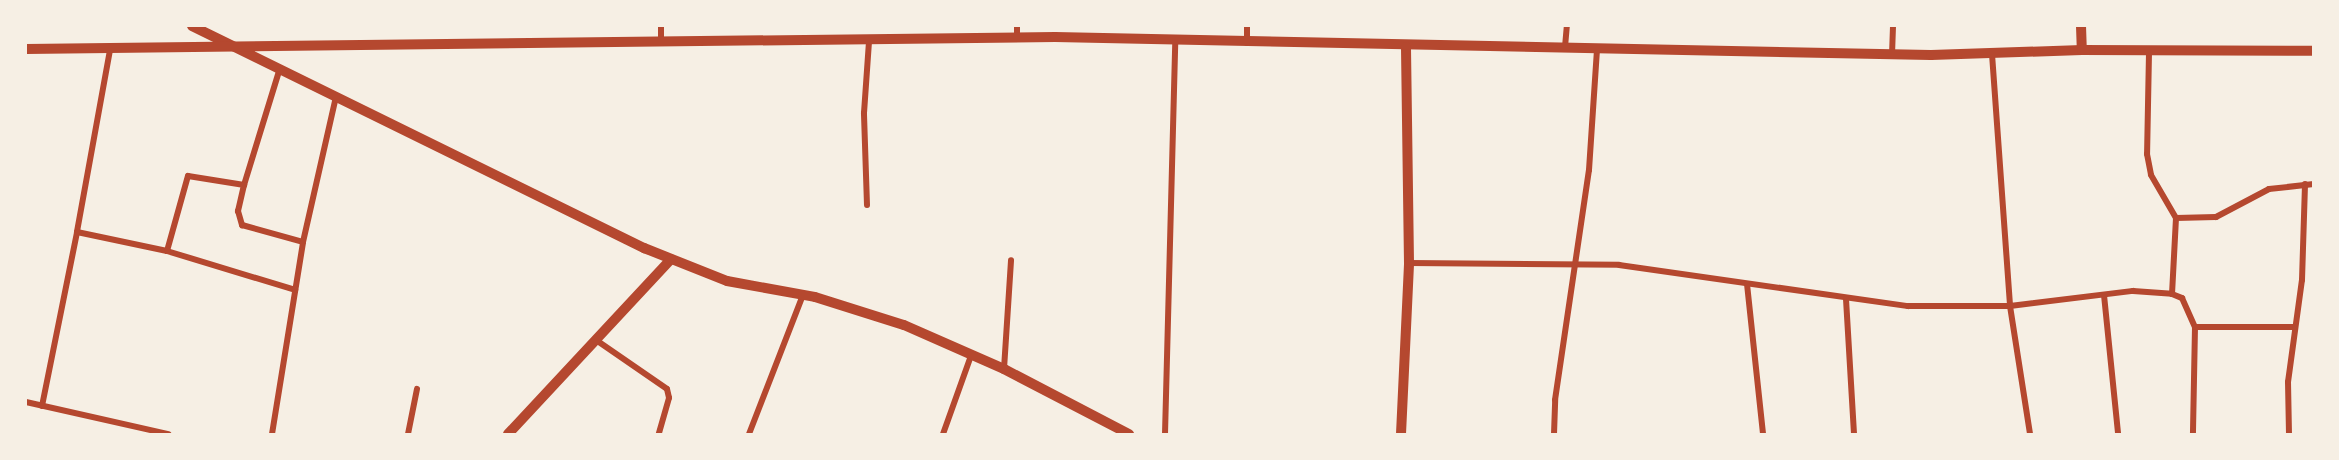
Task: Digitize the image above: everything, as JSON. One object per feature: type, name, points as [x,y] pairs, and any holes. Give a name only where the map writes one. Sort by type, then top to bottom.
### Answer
[{"type":"street","points":[[192,26],[671,259],[727,280],[803,295],[904,325],[1004,369],[1129,435]]},
{"type":"street","points":[[661,26],[661,45]]},
{"type":"street","points":[[1017,26],[1017,39]]},
{"type":"street","points":[[1247,26],[1247,44]]},
{"type":"street","points":[[1565,47],[1567,26]]},
{"type":"street","points":[[1892,55],[1893,26]]},
{"type":"street","points":[[2081,26],[2082,50]]},
{"type":"street","points":[[26,50],[661,45],[1017,39],[1406,47],[1597,47],[1892,55],[2082,50],[2149,53],[2313,51]]},
{"type":"street","points":[[867,205],[864,114],[869,41]]},
{"type":"street","points":[[1165,435],[1175,42]]},
{"type":"street","points":[[1401,435],[1409,262],[1406,47]]},
{"type":"street","points":[[1554,435],[1555,400],[1577,265],[1589,170],[1597,47]]},
{"type":"street","points":[[42,406],[110,50]]},
{"type":"street","points":[[2149,53],[2149,164],[2151,175],[2176,218],[2172,294]]},
{"type":"street","points":[[1992,54],[2010,306],[2030,435]]},
{"type":"street","points":[[280,68],[238,211],[242,225],[303,242]]},
{"type":"street","points":[[272,435],[303,242],[337,96]]},
{"type":"street","points":[[167,251],[188,176],[244,185]]},
{"type":"street","points":[[2289,435],[2288,382],[2293,327],[2302,280],[2305,184]]},
{"type":"street","points":[[2176,218],[2216,217],[2269,189],[2313,184]]},
{"type":"street","points":[[77,232],[167,251],[295,290]]},
{"type":"street","points":[[508,435],[671,259]]},
{"type":"street","points":[[1004,369],[1011,260]]},
{"type":"street","points":[[1409,262],[1619,265],[1908,306],[2010,306],[2133,291],[2172,294],[2182,298],[2195,327],[2193,435]]},
{"type":"street","points":[[1747,284],[1763,435]]},
{"type":"street","points":[[749,435],[803,295]]},
{"type":"street","points":[[2104,295],[2118,435]]},
{"type":"street","points":[[1846,299],[1854,435]]},
{"type":"street","points":[[2195,327],[2293,327]]},
{"type":"street","points":[[596,339],[667,389],[669,398],[659,435]]},
{"type":"street","points":[[943,435],[971,356]]},
{"type":"street","points":[[408,435],[417,389]]},
{"type":"street","points":[[26,402],[168,435]]}]
